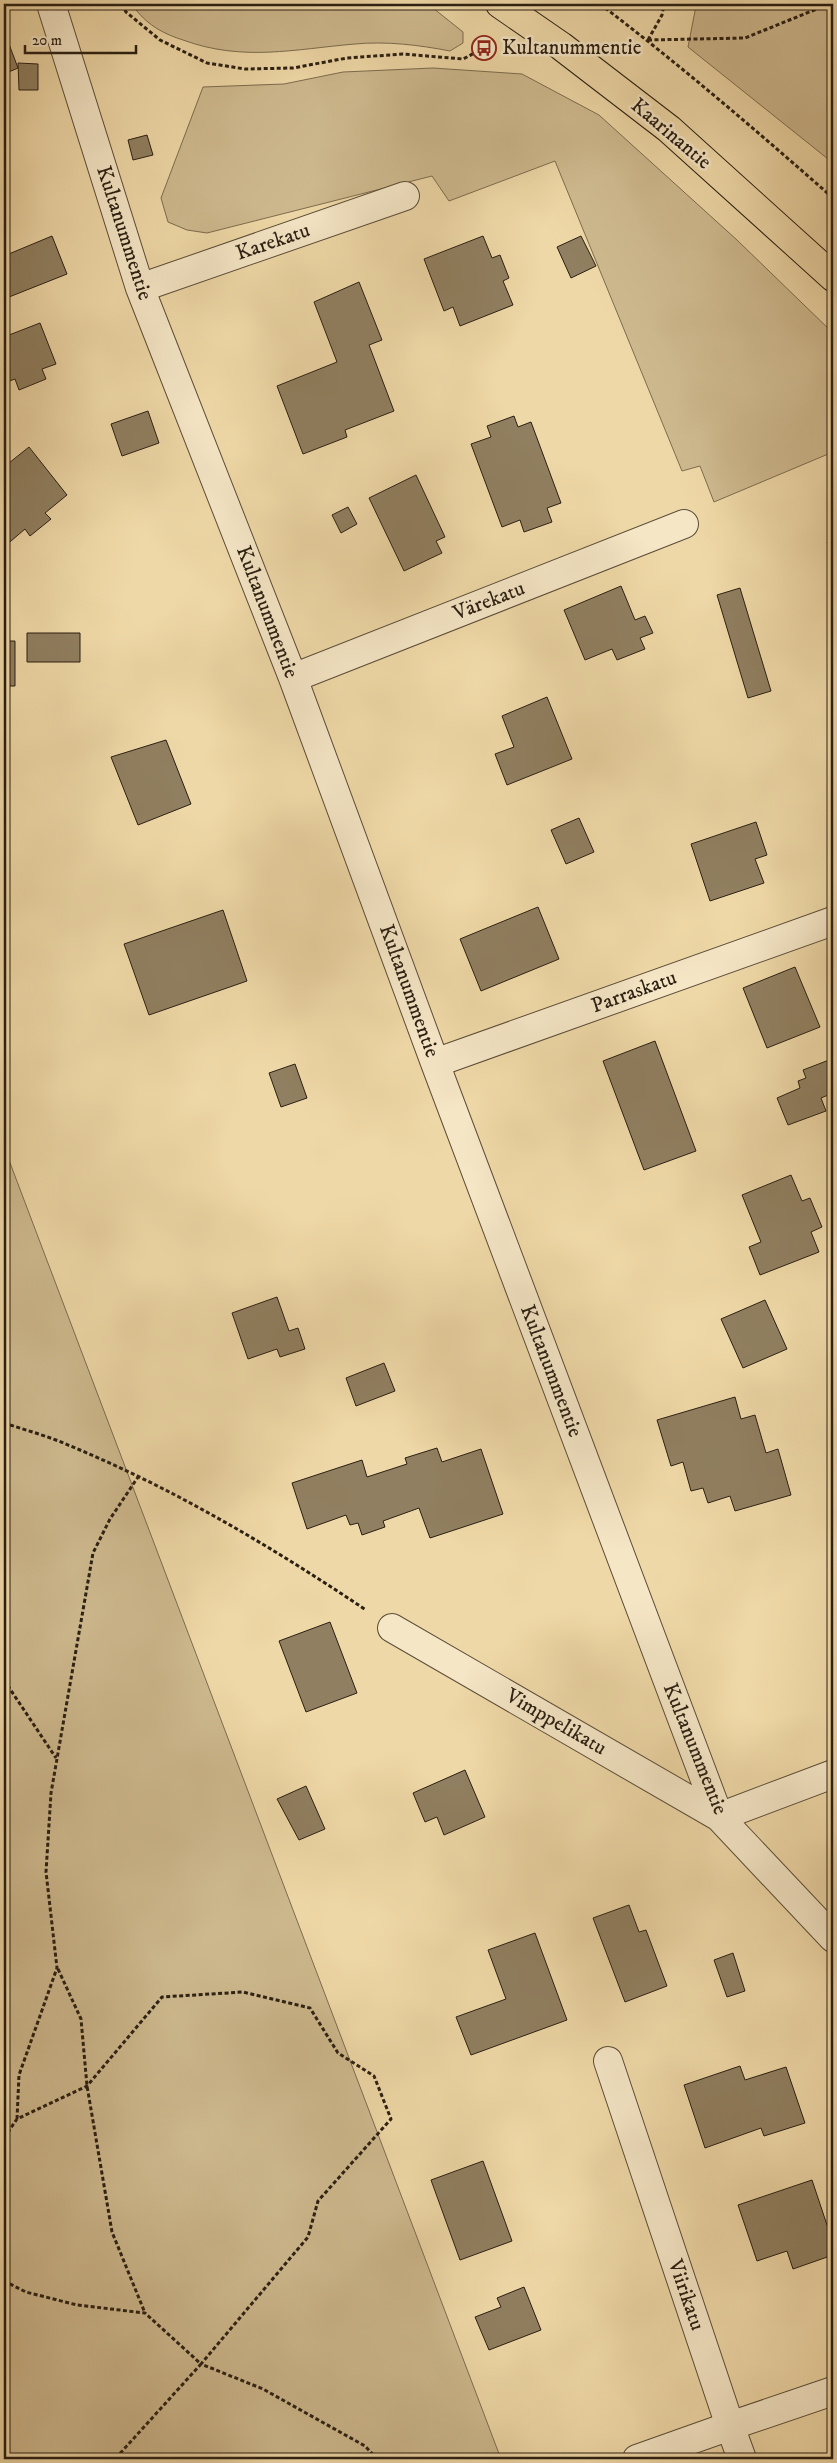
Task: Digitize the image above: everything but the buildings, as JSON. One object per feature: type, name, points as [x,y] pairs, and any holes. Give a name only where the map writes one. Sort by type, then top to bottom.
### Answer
[{"type":"main road","name":"Kaarinantie","points":[[500,4],[561,46],[669,129],[833,277]]},
{"type":"street","name":"Kultanummentie","points":[[51,5],[140,288],[293,678],[435,1063],[719,1817],[833,1938]]},
{"type":"street","name":"Karekatu","points":[[140,288],[406,196]]},
{"type":"street","name":"Värekatu","points":[[293,678],[684,524]]},
{"type":"street","name":"Parraskatu","points":[[435,1063],[833,921]]},
{"type":"street","name":"Vimppelikatu","points":[[392,1628],[719,1817]]},
{"type":"street","points":[[719,1817],[833,1774]]},
{"type":"street","name":"Viirikatu","points":[[608,2061],[742,2459]]},
{"type":"street","points":[[637,2459],[833,2391]]},
{"type":"path","points":[[122,4],[126,12],[160,40],[207,63],[246,69],[293,68],[347,58],[403,54],[463,59],[484,48]]},
{"type":"path","points":[[600,4],[648,40],[833,198]]},
{"type":"path","points":[[648,40],[662,15],[664,4]]},
{"type":"path","points":[[648,40],[745,38],[829,4]]},
{"type":"path","points":[[4,1423],[67,1444],[162,1487],[313,1574],[392,1628]]},
{"type":"path","points":[[138,1477],[110,1519],[93,1553],[51,1793],[46,1872],[57,1968],[80,2019],[87,2086],[112,2232],[145,2313],[201,2364],[263,2389],[366,2446],[377,2459]]},
{"type":"path","points":[[4,1680],[57,1759]]},
{"type":"path","points":[[17,2119],[20,2075],[57,1968]]},
{"type":"path","points":[[4,2138],[17,2119],[87,2086],[162,1997],[243,1992],[310,2008],[338,2053],[374,2076],[391,2119],[318,2201],[308,2237],[201,2364],[115,2459]]},
{"type":"path","points":[[4,2281],[26,2292],[77,2305],[145,2313]]},
{"type":"shaded area","points":[[137,4],[428,4],[463,32],[463,43],[450,51],[414,45],[379,43],[290,51],[227,51],[205,47],[163,32],[141,16],[136,10]]},
{"type":"shaded area","points":[[699,4],[833,4],[833,163],[688,47],[696,6]]},
{"type":"shaded area","points":[[433,68],[522,74],[599,115],[737,240],[833,333],[833,452],[714,502],[700,466],[682,471],[555,161],[449,201],[432,176],[207,233],[187,230],[168,222],[161,198],[203,87],[284,84],[343,72]]},
{"type":"shaded area","points":[[4,1147],[501,2459],[4,2459]]},
{"type":"place","name":"Kultanummentie","points":[[484,48]]}]
